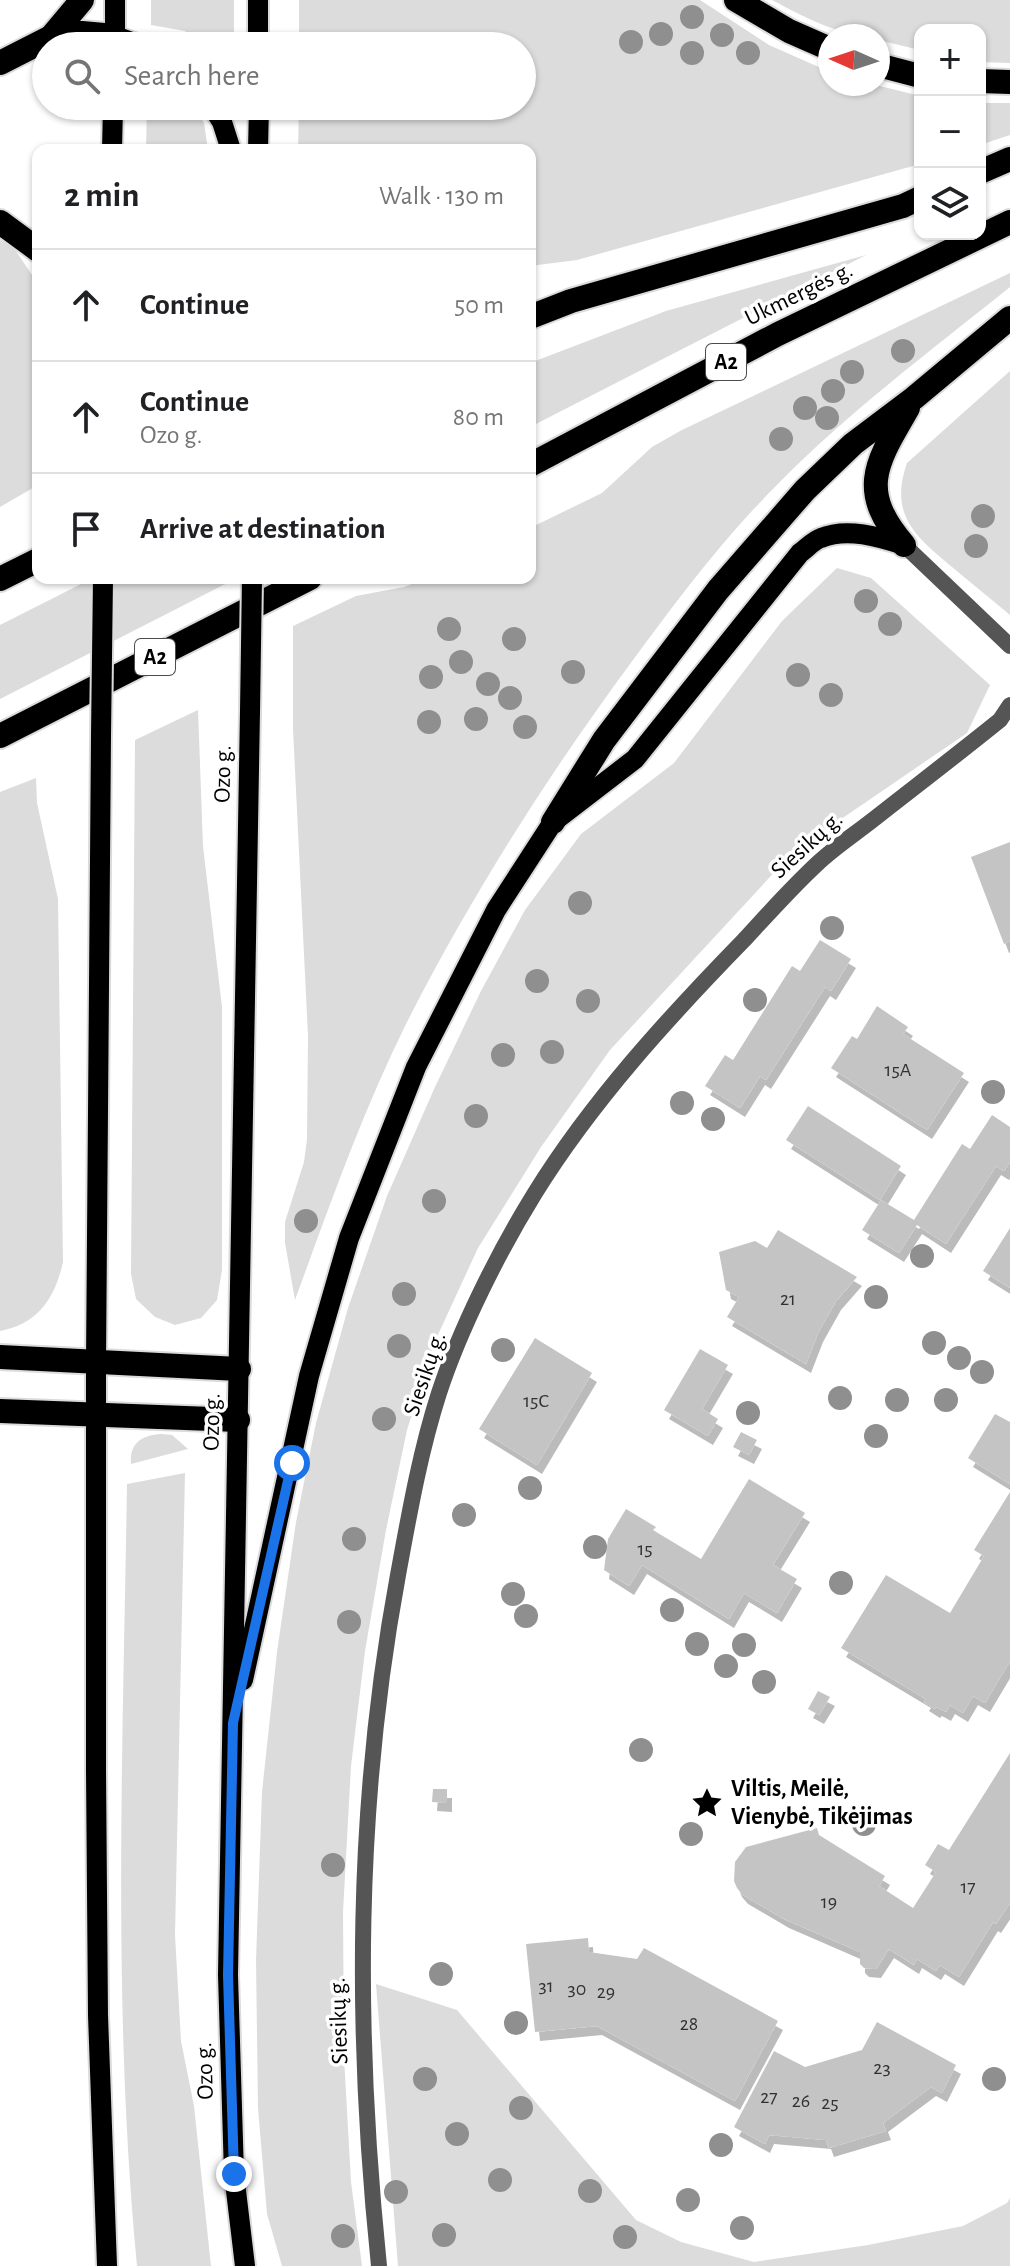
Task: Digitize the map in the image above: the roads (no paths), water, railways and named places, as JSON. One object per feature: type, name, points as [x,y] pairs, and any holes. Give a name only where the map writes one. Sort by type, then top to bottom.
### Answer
[{"type":"highway","points":[[55,32],[82,0]]},
{"type":"highway","points":[[736,0],[789,31],[818,44]]},
{"type":"highway","points":[[0,63],[32,47]]},
{"type":"highway","points":[[890,68],[914,74]]},
{"type":"highway","points":[[986,81],[1010,82]]},
{"type":"highway","points":[[986,169],[1010,159]]},
{"type":"highway","name":"Ukmergės g.","points":[[536,315],[571,301],[914,201]]},
{"type":"highway","points":[[0,222],[32,246]]},
{"type":"highway","name":"Ukmergės g.","points":[[536,462],[778,334],[1010,222]]},
{"type":"highway","points":[[553,822],[604,740],[718,590],[805,490],[853,444],[1010,318]]},
{"type":"highway","points":[[904,545],[886,524],[875,485],[886,446],[914,398]]},
{"type":"highway","points":[[0,579],[32,563]]},
{"type":"highway","name":"A2","points":[[0,736],[298,584]]},
{"type":"highway","points":[[0,1357],[239,1369]]},
{"type":"highway","points":[[0,1411],[238,1420]]},
{"type":"main road","points":[[115,0],[115,32]]},
{"type":"main road","points":[[258,0],[258,32]]},
{"type":"main road","points":[[112,144],[113,120]]},
{"type":"main road","points":[[221,120],[229,144]]},
{"type":"main road","points":[[258,144],[259,120]]},
{"type":"main road","points":[[233,1723],[309,1376],[349,1238],[416,1067],[496,910],[553,822],[635,759],[800,553],[821,538],[843,534],[878,536],[904,545]]},
{"type":"main road","points":[[103,584],[96,1415],[98,2015],[107,2266]]},
{"type":"main road","name":"Ozo g.","points":[[245,2266],[234,2174],[228,1975],[252,584]]},
{"type":"street","points":[[904,545],[1010,646]]},
{"type":"street","name":"Siesikų g.","points":[[379,2266],[367,2148],[361,1990],[370,1776],[375,1713],[388,1627],[412,1500],[439,1394],[477,1302],[535,1194],[600,1100],[698,987],[819,862],[991,727],[1010,705]]},
{"type":"place","name":"Viltis, Meilė, Vienybė, Tikėjimas","points":[[707,1803]]}]
